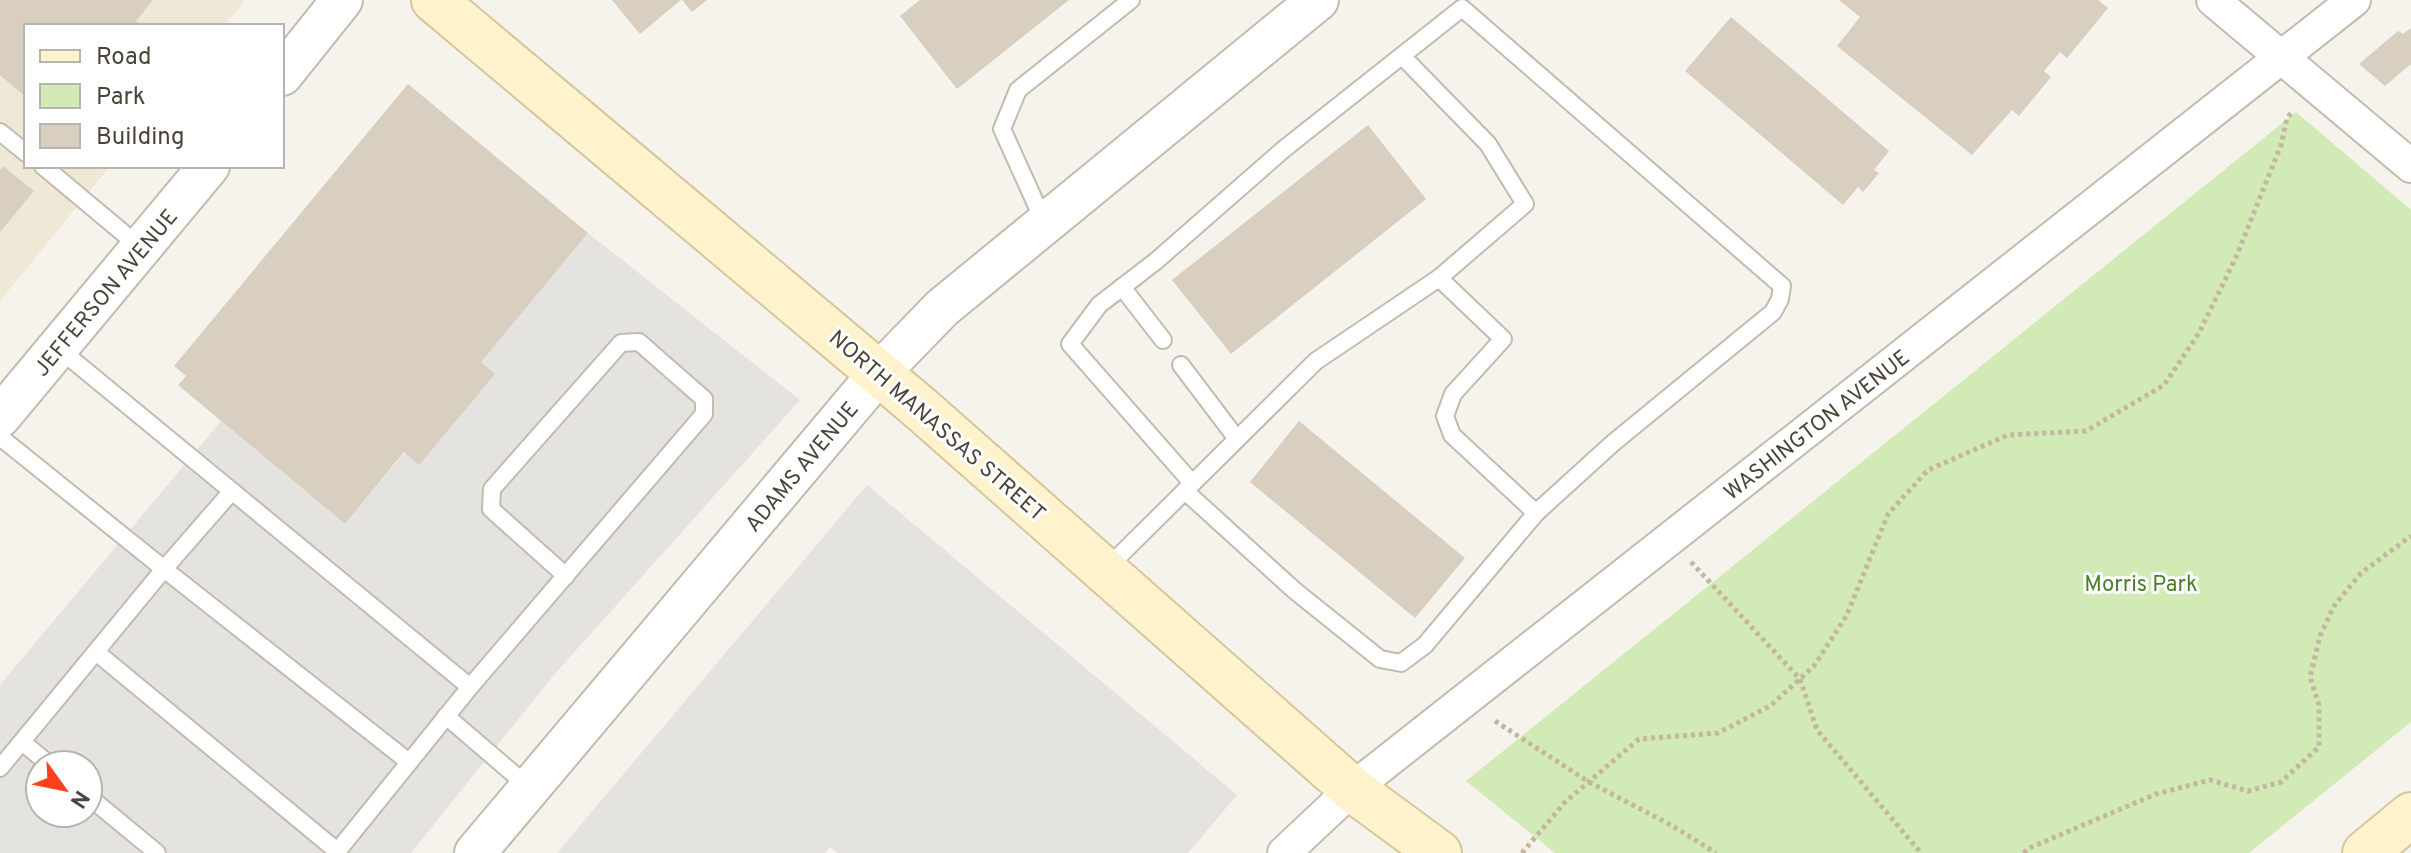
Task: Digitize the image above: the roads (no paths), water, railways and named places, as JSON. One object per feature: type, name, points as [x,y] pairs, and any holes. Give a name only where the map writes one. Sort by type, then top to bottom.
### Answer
[{"type":"main road","name":"NORTH MANASSAS STREET","points":[[434,0],[879,373],[1352,789],[1432,851]]},
{"type":"main road","points":[[2365,853],[2411,815]]},
{"type":"street","points":[[284,72],[342,0]]},
{"type":"street","name":"ADAMS AVENUE","points":[[475,853],[879,373],[942,308],[1318,0]]},
{"type":"street","points":[[2213,0],[2411,166]]},
{"type":"street","name":"WASHINGTON AVENUE","points":[[1284,853],[1352,789],[2354,0]]},
{"type":"street","name":"JEFFERSON AVENUE","points":[[0,417],[207,168]]},
{"type":"lane","points":[[1045,225],[1002,129],[1018,90],[1131,0]]},
{"type":"lane","points":[[1462,8],[1782,286],[1773,312],[1613,443],[1536,513],[1425,645],[1401,663],[1380,659],[1294,590],[1189,487],[1070,344],[1099,305],[1156,261],[1284,149],[1402,56],[1462,8]]},
{"type":"lane","points":[[1104,571],[1316,361],[1439,278],[1525,204],[1488,144],[1402,56]]},
{"type":"lane","points":[[0,132],[24,151]]},
{"type":"lane","points":[[45,168],[142,248]]},
{"type":"lane","points":[[1439,278],[1503,339],[1453,394],[1445,416],[1452,435],[1536,513]]},
{"type":"lane","points":[[1122,287],[1163,340]]},
{"type":"lane","points":[[96,652],[336,852],[470,687],[566,576],[704,414],[704,399],[639,342],[621,343],[492,489],[491,509],[566,576]]},
{"type":"lane","points":[[58,348],[470,687]]},
{"type":"lane","points":[[1181,365],[1237,439]]},
{"type":"lane","points":[[0,437],[409,762]]},
{"type":"lane","points":[[0,768],[232,491]]},
{"type":"lane","points":[[446,716],[530,788]]},
{"type":"lane","points":[[22,742],[31,749]]},
{"type":"lane","points":[[104,809],[157,853]]},
{"type":"park label","name":"Morris Park","points":[[2141,583]]}]
